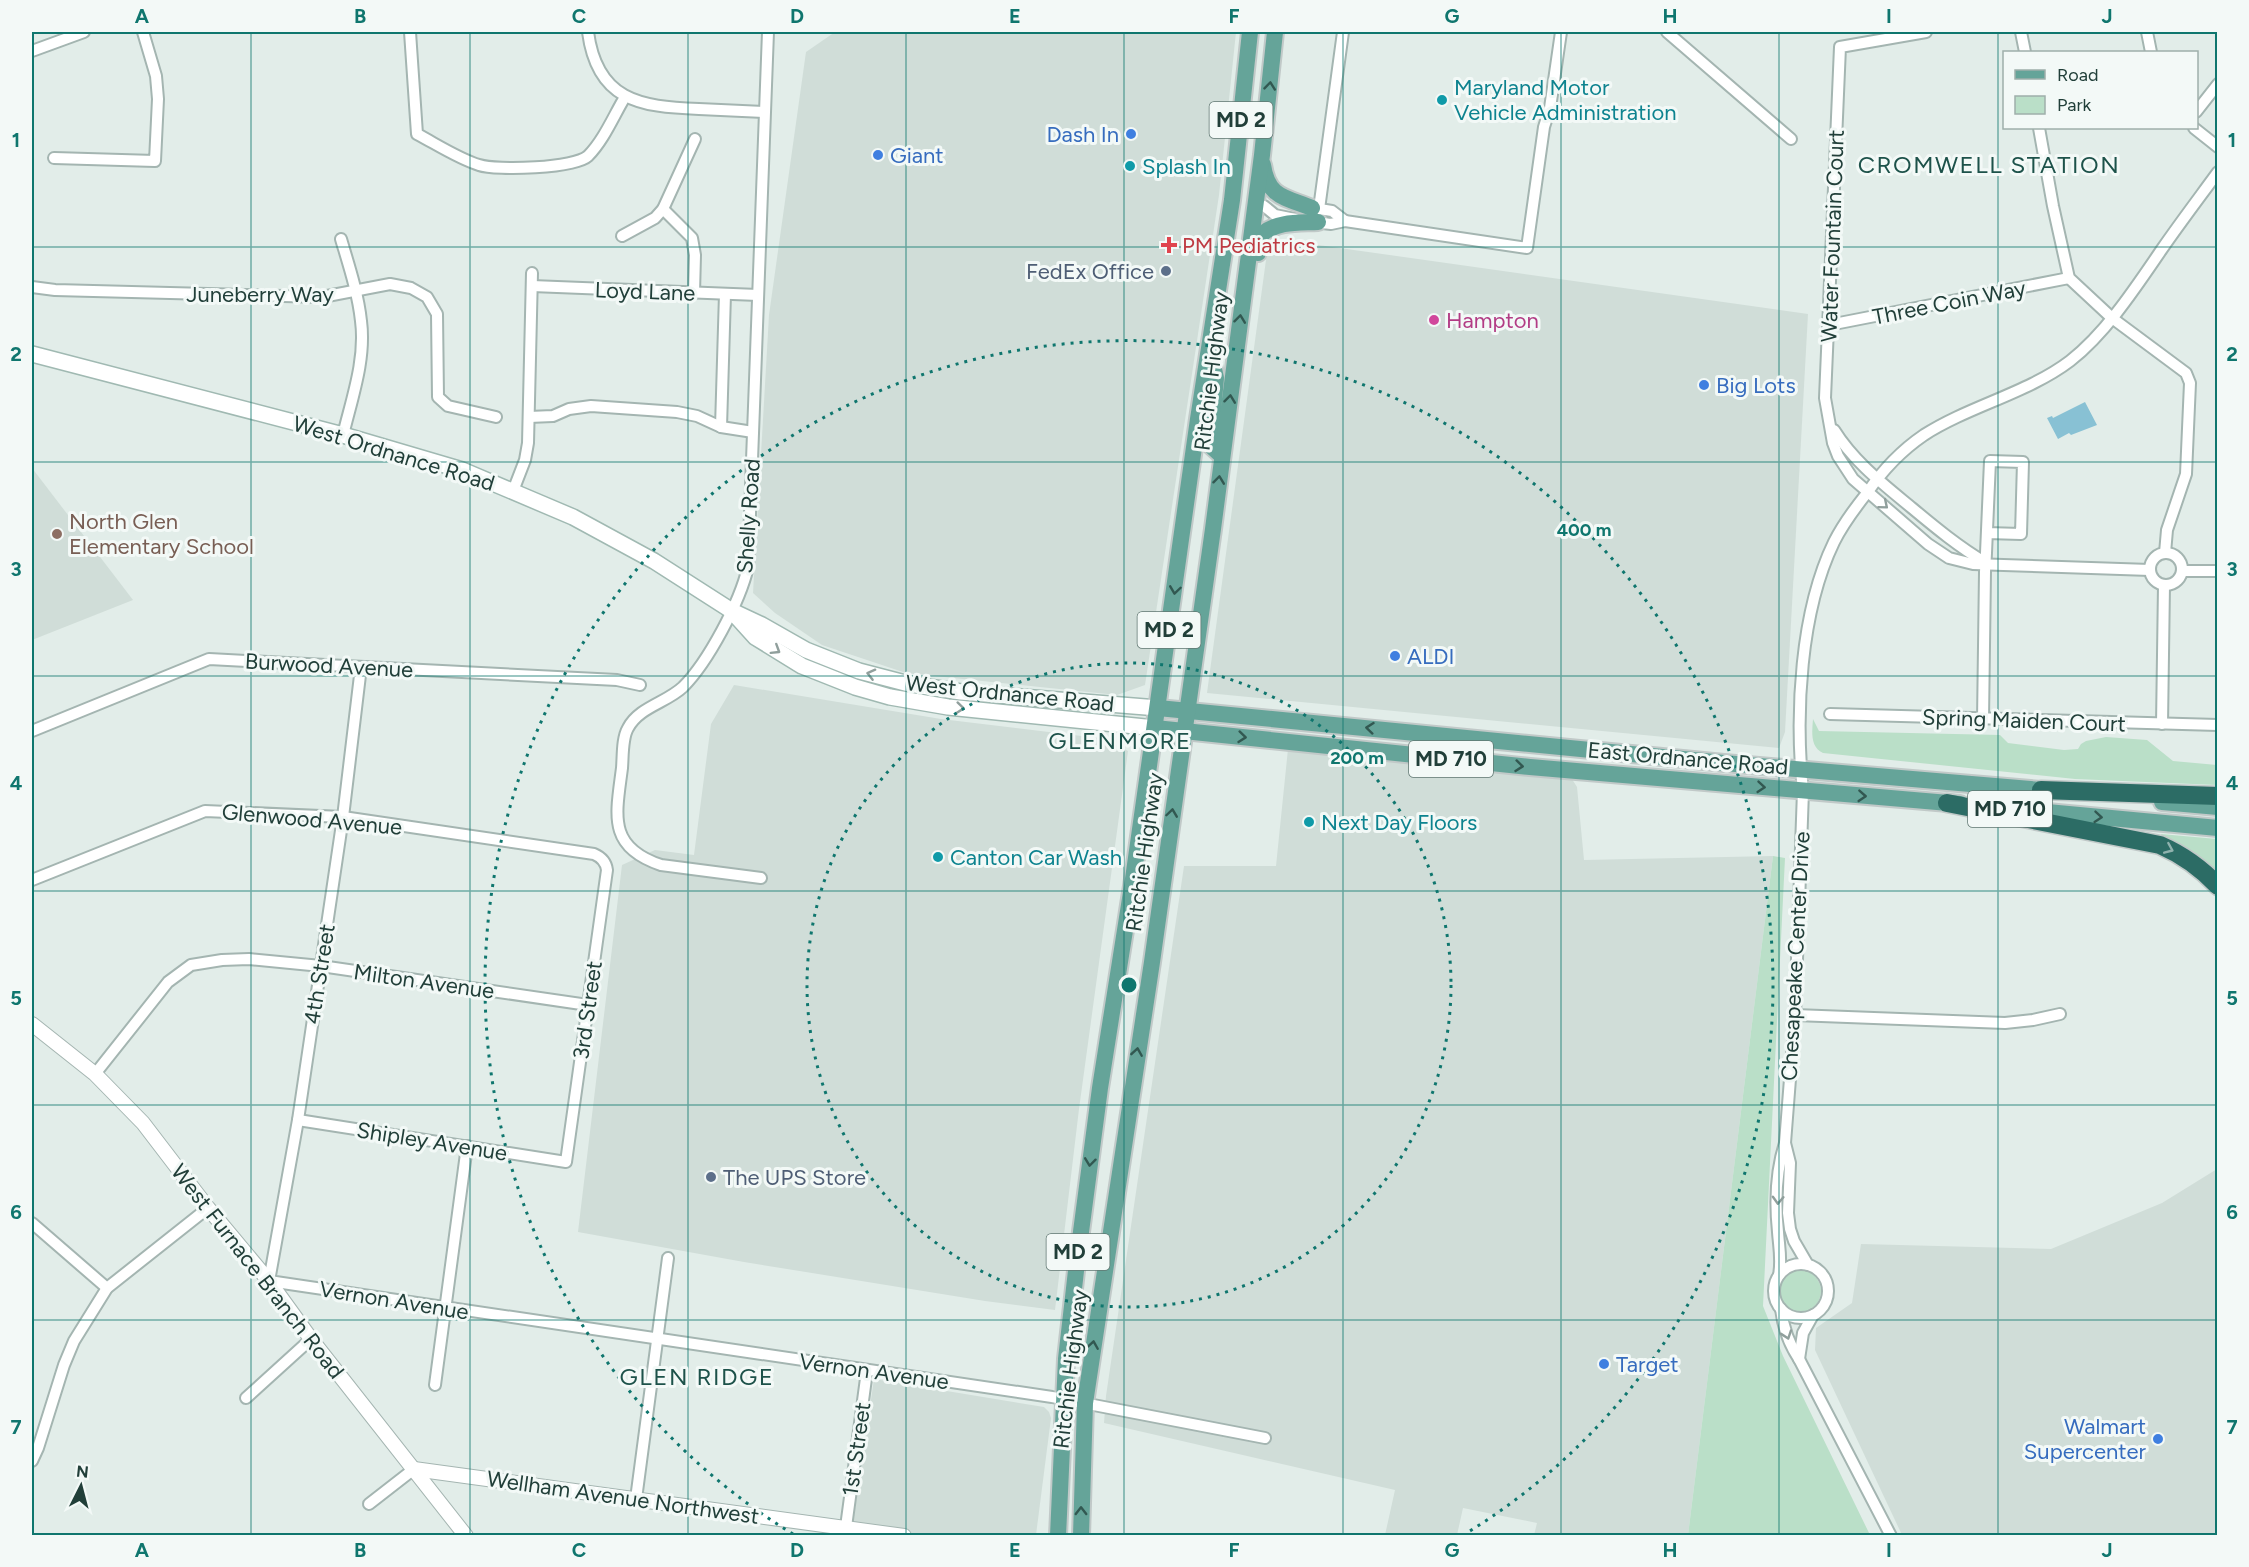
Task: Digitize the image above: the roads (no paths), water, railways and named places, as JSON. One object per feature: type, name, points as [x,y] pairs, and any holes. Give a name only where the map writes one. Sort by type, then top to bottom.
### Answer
[{"type":"highway","points":[[2041,790],[2217,796]]},
{"type":"highway","points":[[1947,803],[2160,844],[2192,862],[2217,886]]},
{"type":"main road","name":"Ritchie Highway","points":[[1058,1536],[1063,1399],[1074,1285],[1098,1104],[1232,200],[1250,32]]},
{"type":"main road","name":"Ritchie Highway","points":[[1082,1536],[1084,1403],[1152,962],[1243,295],[1259,205],[1275,32]]},
{"type":"main road","points":[[1262,155],[1265,179],[1275,194],[1316,213]]},
{"type":"main road","points":[[1243,295],[1254,276],[1262,234],[1270,227],[1316,213]]},
{"type":"main road","points":[[1209,346],[1216,378],[1209,437],[1214,451],[1222,456]]},
{"type":"main road","name":"West Ordnance Road","points":[[32,354],[343,435],[462,470],[612,536],[732,611],[806,650],[859,671],[909,684],[961,692],[1158,708]]},
{"type":"main road","name":"West Ordnance Road","points":[[732,611],[755,637],[802,666],[855,687],[890,697],[948,706],[1155,728]]},
{"type":"main road","name":"East Ordnance Road","points":[[1158,708],[2217,807]]},
{"type":"main road","name":"East Ordnance Road","points":[[1155,728],[1530,767],[2217,828]]},
{"type":"street","points":[[32,51],[84,32]]},
{"type":"street","points":[[54,158],[155,161],[158,99],[156,76],[143,32]]},
{"type":"street","points":[[410,32],[417,134],[479,165],[498,168],[574,164],[582,160],[595,147],[625,97]]},
{"type":"street","points":[[588,32],[597,67],[613,87],[625,97],[652,106],[764,112]]},
{"type":"street","name":"Shelly Road","points":[[761,879],[661,865],[648,861],[633,852],[625,843],[619,831],[616,816],[626,730],[635,717],[681,689],[695,672],[732,611],[748,567],[768,32]]},
{"type":"street","points":[[1316,213],[1343,32]]},
{"type":"street","points":[[1259,205],[1275,215],[1316,213],[1331,224],[1345,221],[1527,248],[1544,127],[1550,108],[1561,32]]},
{"type":"street","points":[[1658,32],[1678,41]]},
{"type":"street","points":[[1667,32],[1791,139]]},
{"type":"street","name":"Water Fountain Court","points":[[1926,32],[1840,47],[1825,398],[1838,456],[1853,479],[1928,544],[1949,558],[1973,564],[2150,570]]},
{"type":"street","points":[[2021,32],[2025,51]]},
{"type":"street","points":[[2147,32],[2151,51]]},
{"type":"street","points":[[2198,109],[2217,84]]},
{"type":"street","points":[[2039,129],[2069,278],[2112,318],[2186,373],[2190,383],[2186,474],[2167,530],[2165,553]]},
{"type":"street","points":[[2195,129],[2217,147]]},
{"type":"street","points":[[622,236],[655,218],[663,209],[695,139]]},
{"type":"street","name":"Chesapeake Center Drive","points":[[1785,1143],[1795,1015],[1803,791],[1801,702],[1804,656],[1813,603],[1834,542],[1847,519],[1876,479],[1924,435],[1962,414],[2054,372],[2080,353],[2112,318],[2217,172]]},
{"type":"street","points":[[663,209],[692,238],[695,255],[694,293]]},
{"type":"street","points":[[341,239],[356,292],[361,322],[362,352],[343,435]]},
{"type":"street","points":[[513,491],[525,460],[529,417],[532,273]]},
{"type":"street","name":"Three Coin Way","points":[[1829,325],[2069,278]]},
{"type":"street","name":"Juneberry Way","points":[[32,287],[55,290],[304,297],[356,292],[390,284],[411,288],[427,297],[437,314],[438,397],[448,406],[496,417]]},
{"type":"street","name":"Loyd Lane","points":[[532,286],[758,295]]},
{"type":"street","points":[[721,428],[725,294]]},
{"type":"street","points":[[529,417],[553,416],[569,409],[591,406],[678,412],[697,416],[721,428],[753,432]]},
{"type":"street","name":"Water Fountain Court","points":[[1830,425],[1846,449],[1876,479],[1948,537],[1986,564]]},
{"type":"street","points":[[1983,720],[1986,564],[1987,533],[1990,461],[2023,462],[2021,534],[1987,533]]},
{"type":"street","points":[[2165,553],[2175,556],[2182,571],[2174,583],[2164,585],[2152,578],[2150,570],[2156,556],[2165,553]]},
{"type":"street","points":[[2182,571],[2217,571]]},
{"type":"street","points":[[2162,724],[2164,585]]},
{"type":"street","name":"Burwood Avenue","points":[[32,731],[209,659],[617,680],[640,685]]},
{"type":"street","name":"4th Street","points":[[269,1281],[298,1120],[343,817],[361,667]]},
{"type":"street","name":"Spring Maiden Court","points":[[1830,714],[2217,725]]},
{"type":"street","name":"Glenwood Avenue","points":[[32,880],[206,811],[343,817],[594,854],[603,860]]},
{"type":"street","name":"3rd Street","points":[[566,1161],[607,870],[607,865],[603,860]]},
{"type":"street","name":"Milton Avenue","points":[[95,1074],[168,982],[191,965],[222,960],[249,959],[321,966],[588,1005]]},
{"type":"street","points":[[1795,1015],[2005,1023],[2060,1014]]},
{"type":"street","name":"West Furnace Branch Road","points":[[32,1024],[95,1074],[143,1123],[208,1208],[269,1281],[311,1339],[466,1536]]},
{"type":"street","name":"Shipley Avenue","points":[[298,1120],[566,1161]]},
{"type":"street","points":[[1785,1143],[1790,1163],[1788,1214],[1790,1229],[1808,1265]]},
{"type":"street","points":[[1785,1143],[1779,1162],[1777,1219],[1781,1264],[1774,1291],[1775,1298],[1786,1314],[1799,1318],[1813,1315]]},
{"type":"street","points":[[435,1385],[467,1146]]},
{"type":"street","points":[[32,1461],[74,1341],[107,1288],[208,1208]]},
{"type":"street","points":[[32,1222],[107,1288]]},
{"type":"street","points":[[636,1499],[668,1258]]},
{"type":"street","points":[[1779,1275],[1792,1265],[1808,1265],[1819,1271],[1827,1285],[1826,1300],[1813,1315],[1803,1333],[1799,1359]]},
{"type":"street","name":"Vernon Avenue","points":[[269,1281],[1063,1399],[1265,1438]]},
{"type":"street","points":[[1781,1309],[1782,1321],[1792,1348],[1891,1536]]},
{"type":"street","points":[[246,1398],[311,1339]]},
{"type":"street","name":"1st Street","points":[[846,1527],[867,1371]]},
{"type":"street","points":[[369,1504],[414,1469]]},
{"type":"street","name":"Wellham Avenue Northwest","points":[[414,1469],[904,1536]]},
{"type":"water","points":[[2085,402],[2097,425],[2071,435],[2069,433],[2058,439],[2047,418],[2052,416],[2053,418]]},
{"type":"place","name":"Maryland Motor Vehicle Administration","points":[[1442,100]]},
{"type":"place","name":"Dash In","points":[[1131,134]]},
{"type":"place","name":"Giant","points":[[878,155]]},
{"type":"place","name":"Splash In","points":[[1130,166]]},
{"type":"place","name":"PM Pediatrics","points":[[1169,245]]},
{"type":"place","name":"FedEx Office","points":[[1166,271]]},
{"type":"place","name":"Hampton","points":[[1434,320]]},
{"type":"place","name":"Big Lots","points":[[1704,385]]},
{"type":"place","name":"North Glen Elementary School","points":[[57,534]]},
{"type":"place","name":"ALDI","points":[[1395,656]]},
{"type":"place","name":"Next Day Floors","points":[[1309,822]]},
{"type":"place","name":"Canton Car Wash","points":[[938,857]]},
{"type":"place","name":"The UPS Store","points":[[711,1177]]},
{"type":"place","name":"Target","points":[[1604,1364]]},
{"type":"place","name":"Walmart Supercenter","points":[[2158,1439]]},
{"type":"district","name":"CROMWELL STATION","points":[[1989,165]]},
{"type":"district","name":"GLENMORE","points":[[1120,741]]},
{"type":"district","name":"GLEN RIDGE","points":[[697,1377]]}]
